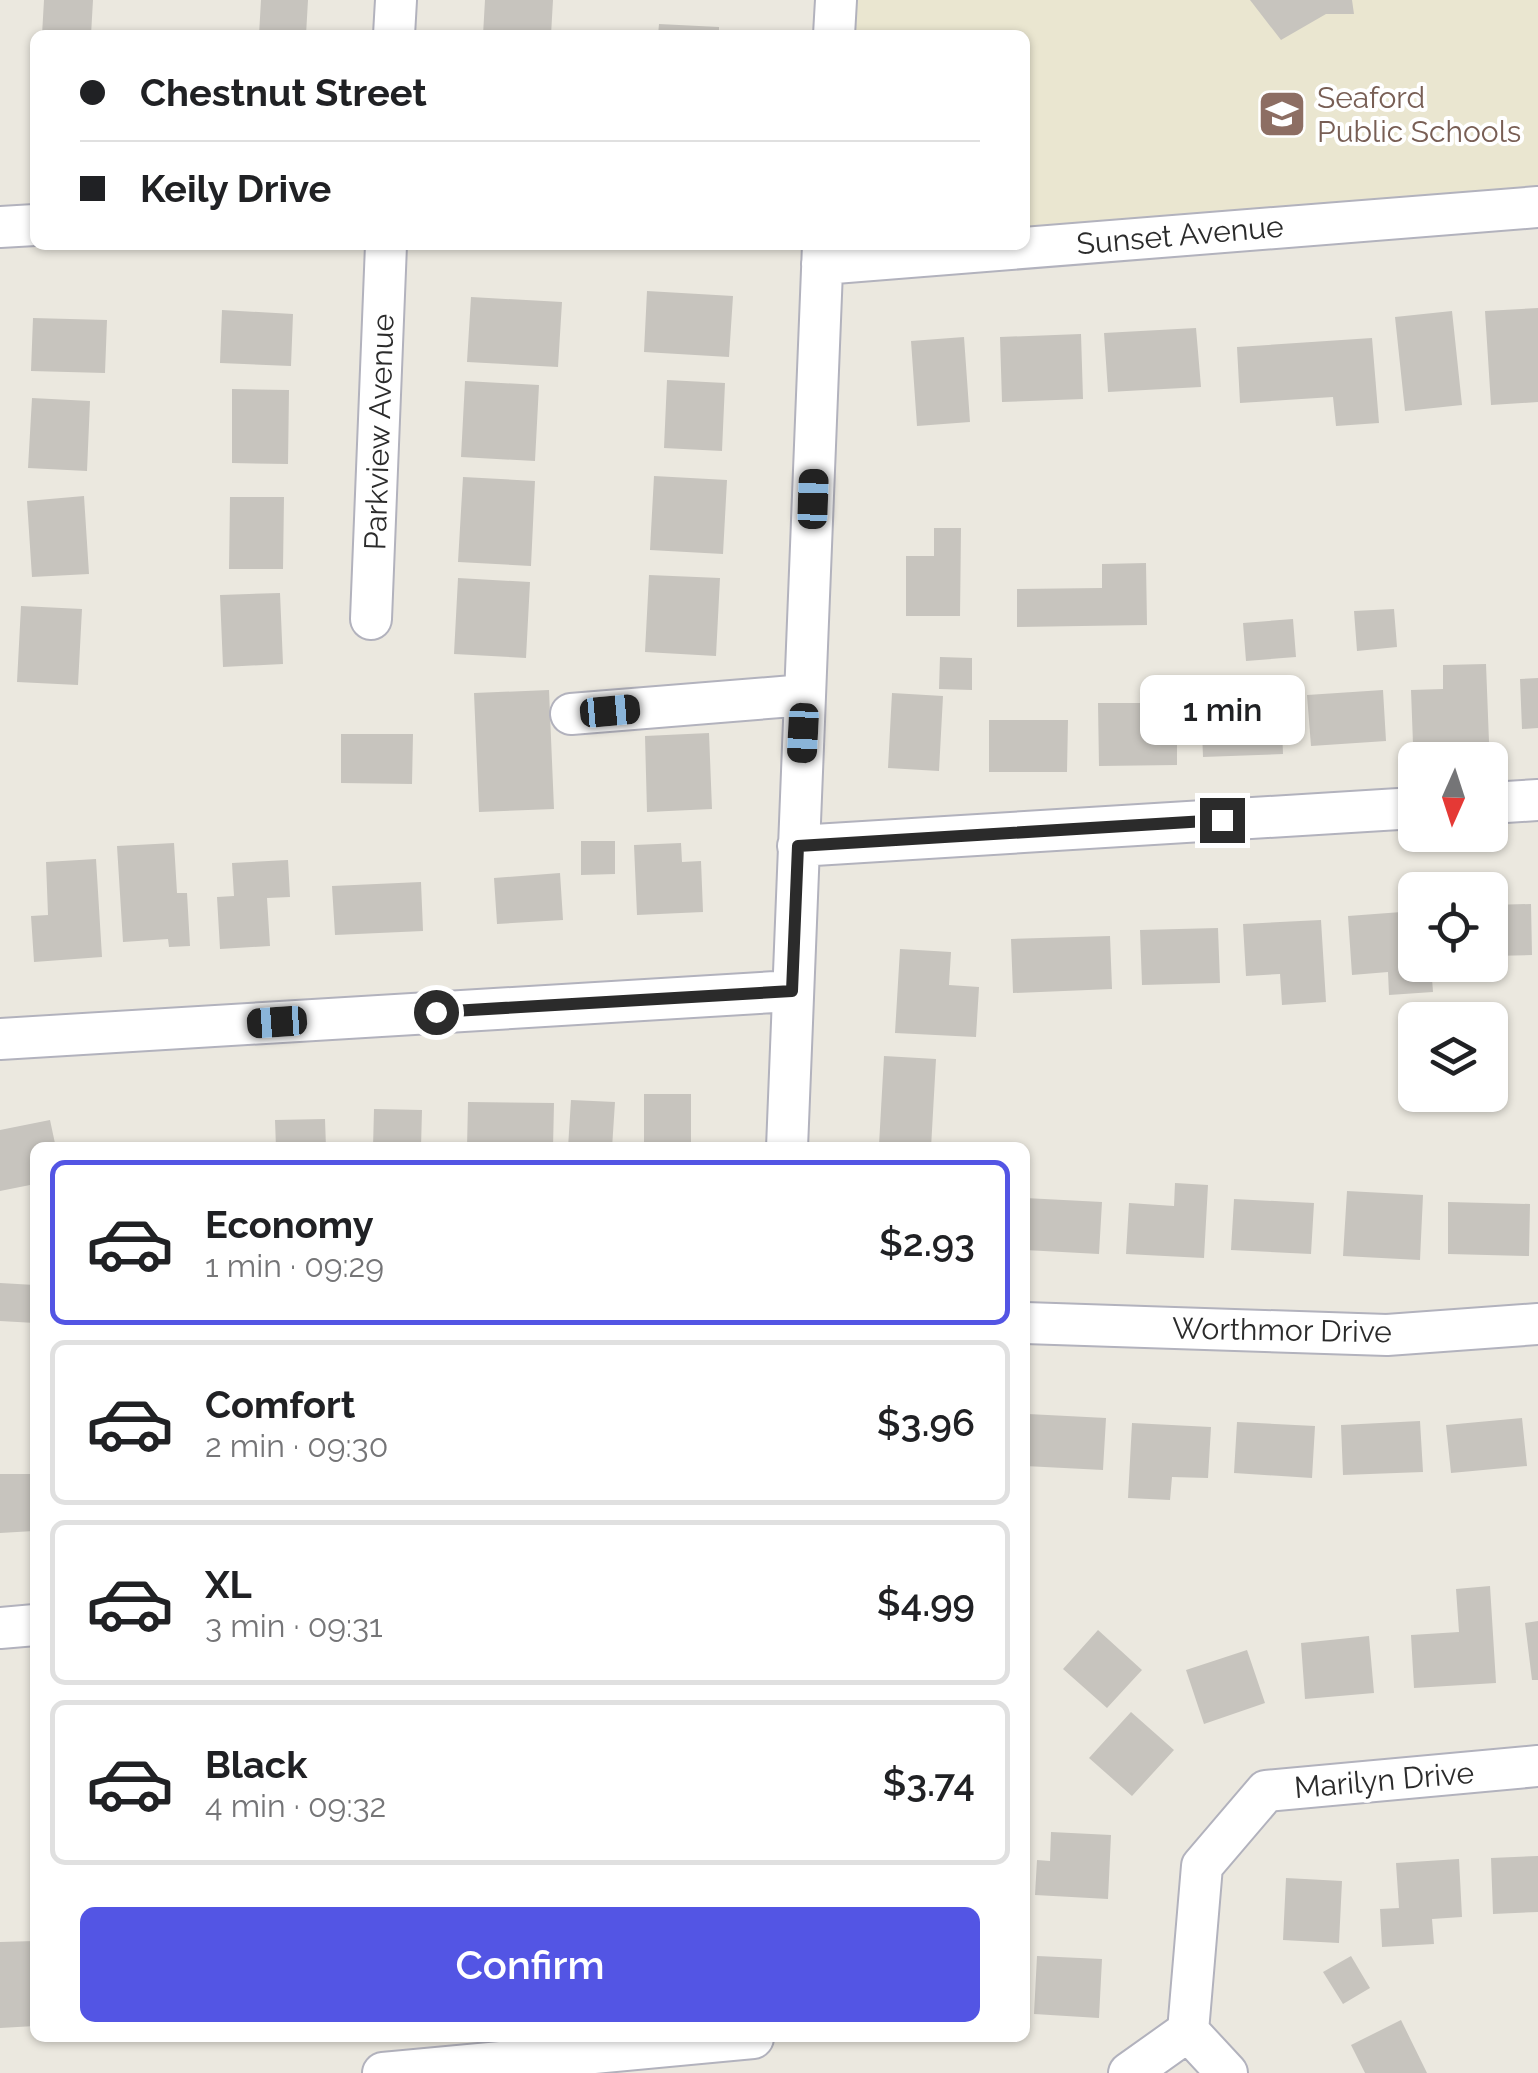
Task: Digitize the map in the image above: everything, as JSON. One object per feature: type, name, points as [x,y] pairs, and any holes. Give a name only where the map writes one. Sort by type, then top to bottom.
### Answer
[{"type":"street","points":[[394,30],[396,0]]},
{"type":"street","points":[[834,30],[836,0]]},
{"type":"street","name":"Sunset Avenue","points":[[1030,241],[1538,206]]},
{"type":"street","points":[[0,226],[30,225]]},
{"type":"street","name":"Parkview Avenue","points":[[371,619],[386,250]]},
{"type":"street","name":"Sunset Avenue","points":[[823,255],[896,250]]},
{"type":"street","points":[[787,1142],[823,255]]},
{"type":"street","points":[[572,714],[805,695]]},
{"type":"street","points":[[1508,802],[1538,800]]},
{"type":"street","points":[[798,846],[1398,809]]},
{"type":"street","points":[[0,1039],[792,991]]},
{"type":"street","name":"Worthmor Drive","points":[[1030,1323],[1387,1335],[1538,1324]]},
{"type":"street","points":[[0,1628],[30,1625]]},
{"type":"street","name":"Marilyn Drive","points":[[1188,2032],[1202,1866],[1266,1791],[1538,1766]]},
{"type":"street","points":[[1129,2073],[1188,2032],[1228,2073]]},
{"type":"street","points":[[383,2073],[711,2042]]},
{"type":"street","points":[[752,2073],[753,2042]]},
{"type":"shaded area","name":"Seaford Public Schools","points":[[854,0],[1538,0],[1538,192],[1030,232],[1030,30],[852,30]]},
{"type":"building","points":[[44,0],[93,0],[91,30],[42,30]]},
{"type":"building","points":[[261,0],[308,0],[306,30],[259,30]]},
{"type":"building","points":[[485,0],[553,0],[551,30],[483,30]]},
{"type":"building","points":[[1250,0],[1352,0],[1354,14],[1326,14],[1281,40]]},
{"type":"building","points":[[659,24],[719,27],[719,30],[658,30]]},
{"type":"building","points":[[647,291],[733,296],[729,357],[644,352]]},
{"type":"building","points":[[471,297],[562,302],[558,367],[467,362]]},
{"type":"building","points":[[1538,308],[1538,402],[1491,405],[1485,311]]},
{"type":"building","points":[[222,310],[293,314],[291,366],[220,363]]},
{"type":"building","points":[[1452,311],[1462,405],[1405,411],[1395,317]]},
{"type":"building","points":[[33,318],[107,320],[105,373],[31,371]]},
{"type":"building","points":[[1196,328],[1201,387],[1108,392],[1104,333]]},
{"type":"building","points":[[1081,334],[1083,399],[1002,402],[1000,337]]},
{"type":"building","points":[[964,337],[970,422],[917,426],[911,341]]},
{"type":"building","points":[[1372,338],[1379,423],[1336,426],[1333,397],[1240,403],[1237,347]]},
{"type":"building","points":[[667,380],[725,383],[722,451],[664,448]]},
{"type":"building","points":[[465,381],[539,385],[535,461],[461,457]]},
{"type":"building","points":[[232,389],[289,390],[288,464],[232,463]]},
{"type":"building","points":[[32,398],[90,401],[87,471],[28,468]]},
{"type":"building","points":[[654,476],[727,480],[723,554],[650,550]]},
{"type":"building","points":[[463,477],[535,481],[531,566],[458,562]]},
{"type":"building","points":[[84,496],[89,574],[32,577],[27,501]]},
{"type":"building","points":[[230,497],[284,497],[283,569],[229,569]]},
{"type":"building","points":[[934,528],[961,528],[960,616],[906,616],[906,556],[934,556]]},
{"type":"building","points":[[1146,563],[1147,625],[1017,627],[1017,589],[1102,588],[1102,564]]},
{"type":"building","points":[[649,575],[720,578],[716,656],[645,652]]},
{"type":"building","points":[[458,578],[530,582],[526,658],[454,654]]},
{"type":"building","points":[[280,593],[283,664],[223,667],[220,595]]},
{"type":"building","points":[[21,606],[82,609],[78,685],[17,682]]},
{"type":"building","points":[[1394,609],[1397,647],[1357,651],[1354,611]]},
{"type":"building","points":[[1293,619],[1296,657],[1246,661],[1243,623]]},
{"type":"building","points":[[940,657],[972,658],[972,690],[939,689]]},
{"type":"building","points":[[1486,664],[1489,742],[1413,742],[1411,690],[1443,689],[1443,665]]},
{"type":"building","points":[[1538,678],[1538,728],[1522,729],[1520,679]]},
{"type":"building","points":[[1151,688],[1177,688],[1177,765],[1099,766],[1098,703],[1151,703]]},
{"type":"building","points":[[549,690],[554,809],[479,812],[474,693]]},
{"type":"building","points":[[1383,690],[1386,741],[1311,746],[1307,695]]},
{"type":"building","points":[[892,693],[943,696],[939,771],[888,768]]},
{"type":"building","points":[[1281,701],[1283,754],[1203,757],[1201,704]]},
{"type":"building","points":[[989,720],[1068,720],[1067,772],[989,772]]},
{"type":"building","points":[[709,733],[712,809],[647,812],[645,736]]},
{"type":"building","points":[[341,734],[413,734],[412,784],[341,783]]},
{"type":"building","points":[[581,841],[615,841],[615,874],[581,875]]},
{"type":"building","points":[[174,843],[177,893],[187,893],[190,946],[169,947],[168,939],[123,942],[117,846]]},
{"type":"building","points":[[681,843],[682,862],[701,861],[703,912],[637,915],[634,845]]},
{"type":"building","points":[[96,859],[102,957],[34,962],[31,916],[48,915],[46,862]]},
{"type":"building","points":[[288,860],[290,897],[267,898],[270,946],[220,949],[217,897],[234,896],[232,863]]},
{"type":"building","points":[[560,873],[563,920],[497,924],[494,878]]},
{"type":"building","points":[[421,882],[423,931],[335,935],[332,886]]},
{"type":"building","points":[[1531,904],[1532,955],[1508,956],[1508,905]]},
{"type":"building","points":[[1398,912],[1398,982],[1432,982],[1433,992],[1389,995],[1388,972],[1352,975],[1348,916]]},
{"type":"building","points":[[1321,920],[1326,1002],[1282,1005],[1280,974],[1246,976],[1243,924]]},
{"type":"building","points":[[1218,928],[1220,983],[1142,985],[1140,930]]},
{"type":"building","points":[[1110,936],[1112,989],[1013,993],[1011,939]]},
{"type":"building","points":[[900,949],[951,952],[949,985],[979,987],[976,1037],[895,1033]]},
{"type":"building","points":[[884,1056],[936,1059],[931,1142],[879,1142]]},
{"type":"building","points":[[644,1094],[691,1094],[691,1142],[644,1142]]},
{"type":"building","points":[[571,1100],[615,1102],[612,1142],[568,1142]]},
{"type":"building","points":[[468,1102],[554,1103],[553,1142],[467,1142]]},
{"type":"building","points":[[374,1109],[422,1110],[421,1142],[373,1142]]},
{"type":"building","points":[[325,1119],[326,1142],[276,1142],[275,1120]]},
{"type":"building","points":[[50,1120],[55,1142],[30,1142],[30,1185],[0,1191],[0,1130]]},
{"type":"building","points":[[1175,1183],[1208,1185],[1204,1258],[1126,1254],[1129,1203],[1174,1206]]},
{"type":"building","points":[[1347,1191],[1423,1195],[1420,1260],[1343,1256]]},
{"type":"building","points":[[1030,1198],[1102,1202],[1099,1254],[1030,1250]]},
{"type":"building","points":[[1234,1199],[1314,1203],[1311,1254],[1231,1250]]},
{"type":"building","points":[[1448,1202],[1530,1204],[1529,1256],[1448,1254]]},
{"type":"building","points":[[0,1283],[30,1285],[30,1323],[0,1321]]},
{"type":"building","points":[[1030,1414],[1106,1418],[1103,1470],[1030,1466]]},
{"type":"building","points":[[1522,1418],[1527,1466],[1451,1473],[1446,1425]]},
{"type":"building","points":[[1420,1421],[1423,1472],[1343,1475],[1341,1425]]},
{"type":"building","points":[[1237,1422],[1315,1426],[1312,1478],[1234,1473]]},
{"type":"building","points":[[1132,1423],[1211,1427],[1208,1478],[1172,1477],[1170,1500],[1128,1498]]},
{"type":"building","points":[[0,1474],[30,1474],[30,1531],[0,1533]]},
{"type":"building","points":[[1490,1586],[1496,1683],[1414,1688],[1411,1635],[1459,1632],[1456,1589]]},
{"type":"building","points":[[1538,1621],[1538,1680],[1532,1680],[1525,1623]]},
{"type":"building","points":[[1098,1630],[1142,1670],[1107,1708],[1063,1669]]},
{"type":"building","points":[[1369,1636],[1374,1693],[1305,1699],[1301,1643]]},
{"type":"building","points":[[1247,1650],[1265,1703],[1204,1724],[1186,1670]]},
{"type":"building","points":[[1131,1712],[1174,1750],[1132,1796],[1089,1758]]},
{"type":"building","points":[[1051,1832],[1111,1835],[1108,1899],[1035,1895],[1037,1860],[1050,1861]]},
{"type":"building","points":[[1538,1856],[1538,1912],[1493,1914],[1491,1858]]},
{"type":"building","points":[[1459,1859],[1462,1917],[1432,1919],[1434,1944],[1382,1947],[1380,1909],[1399,1908],[1396,1863]]},
{"type":"building","points":[[1286,1878],[1342,1881],[1339,1943],[1283,1940]]},
{"type":"building","points":[[30,1941],[30,2026],[0,2028],[0,1942]]},
{"type":"building","points":[[1037,1956],[1102,1959],[1099,2018],[1034,2014]]},
{"type":"building","points":[[1351,1956],[1370,1988],[1343,2004],[1323,1972]]},
{"type":"building","points":[[1401,2020],[1427,2073],[1365,2073],[1351,2045]]},
{"type":"place","name":"Seaford Public Schools","points":[[1282,114]]},
{"type":"route","points":[[436,1012],[792,991],[798,846],[1222,820]]}]
